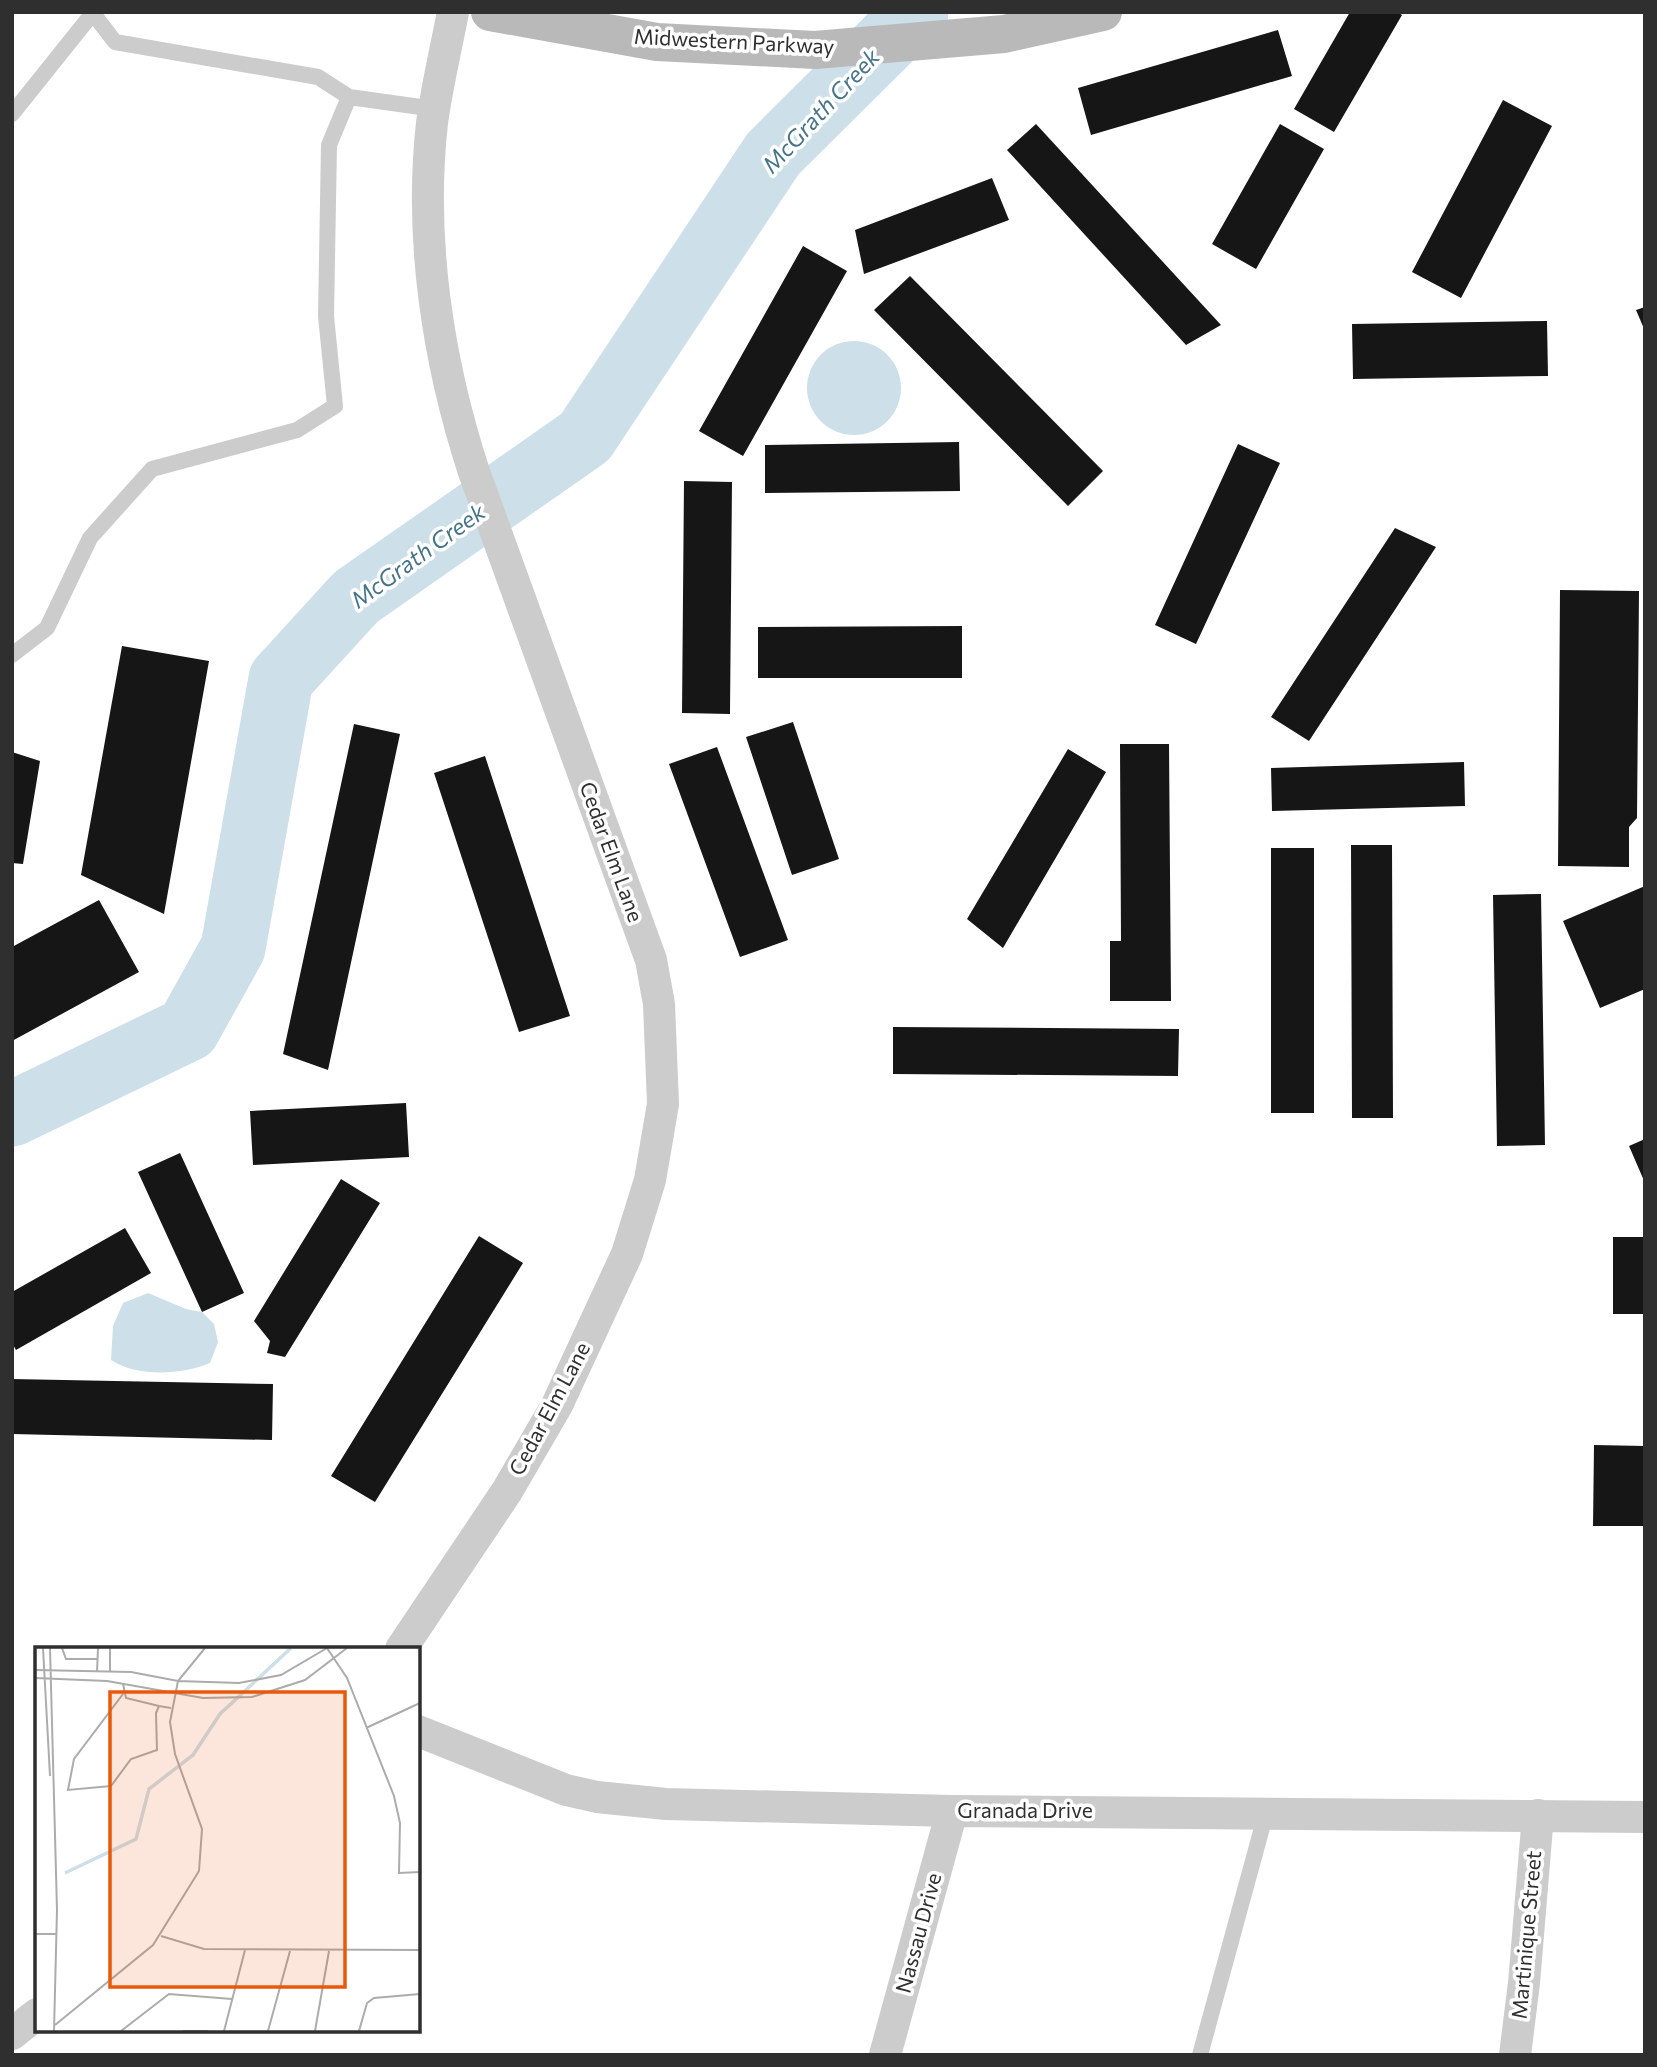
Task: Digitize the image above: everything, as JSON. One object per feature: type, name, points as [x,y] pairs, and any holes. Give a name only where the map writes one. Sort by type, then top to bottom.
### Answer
[{"type":"main road","name":"Midwestern Parkway","points":[[490,12],[657,42],[815,50],[1004,34],[1103,12]]},
{"type":"street","name":"Cedar Elm Lane","points":[[402,1647],[507,1490],[557,1405],[627,1254],[650,1180],[663,1104],[659,1004],[651,960],[461,433],[435,309],[428,208],[435,109],[453,12]]},
{"type":"street","name":"Granada Drive","points":[[420,1732],[566,1790],[597,1797],[666,1804],[952,1811],[1645,1817]]},
{"type":"street","name":"Nassau Drive","points":[[885,2055],[952,1811]]},
{"type":"street","name":"Martinique Street","points":[[1515,2055],[1538,1815]]},
{"type":"street","points":[[12,2035],[35,2016]]},
{"type":"lane","points":[[12,114],[92,13],[115,42],[318,77],[349,97],[435,109]]},
{"type":"lane","points":[[12,655],[47,628],[90,538],[152,469],[297,430],[335,406],[326,316],[329,145],[349,97]]},
{"type":"lane","points":[[1200,2055],[1266,1813]]},
{"type":"shaded area","points":[[854,341],[872,345],[887,355],[897,370],[901,388],[897,406],[887,421],[872,431],[854,435],[836,431],[821,421],[811,406],[807,388],[811,370],[821,355],[836,345]]},
{"type":"shaded area","points":[[148,1293],[186,1309],[202,1312],[214,1324],[218,1342],[210,1363],[173,1372],[146,1372],[121,1366],[111,1360],[113,1326],[123,1303]]},
{"type":"building","points":[[1350,12],[1397,12],[1402,15],[1334,132],[1294,109]]},
{"type":"building","points":[[1278,30],[1292,76],[1091,135],[1078,88]]},
{"type":"building","points":[[1503,100],[1552,126],[1461,298],[1412,272]]},
{"type":"building","points":[[1036,124],[1221,325],[1186,345],[1007,150]]},
{"type":"building","points":[[1280,124],[1324,149],[1256,269],[1212,244]]},
{"type":"building","points":[[992,178],[1009,220],[864,274],[855,230]]},
{"type":"building","points":[[803,246],[847,271],[743,456],[699,431]]},
{"type":"building","points":[[910,276],[1103,471],[1068,506],[874,310]]},
{"type":"building","points":[[1645,307],[1645,331],[1636,310]]},
{"type":"building","points":[[1547,321],[1548,376],[1353,379],[1352,324]]},
{"type":"building","points":[[959,442],[960,491],[765,493],[765,445]]},
{"type":"building","points":[[1238,444],[1280,463],[1196,644],[1155,625]]},
{"type":"building","points":[[684,481],[732,482],[730,714],[682,713]]},
{"type":"building","points":[[1395,528],[1436,547],[1309,741],[1271,717]]},
{"type":"building","points":[[1560,590],[1639,591],[1637,818],[1629,827],[1629,867],[1558,866]]},
{"type":"building","points":[[962,626],[962,678],[758,678],[758,627]]},
{"type":"building","points":[[122,646],[209,661],[164,914],[81,875]]},
{"type":"building","points":[[793,722],[839,859],[792,875],[746,737]]},
{"type":"building","points":[[354,724],[400,734],[328,1070],[283,1054]]},
{"type":"building","points":[[1120,744],[1169,744],[1171,1001],[1110,1001],[1110,941],[1121,941]]},
{"type":"building","points":[[717,747],[788,940],[740,957],[669,764]]},
{"type":"building","points":[[1068,749],[1106,772],[1003,948],[967,919]]},
{"type":"building","points":[[12,752],[40,761],[23,864],[12,863]]},
{"type":"building","points":[[485,756],[570,1016],[519,1032],[434,773]]},
{"type":"building","points":[[1464,762],[1465,806],[1272,811],[1271,768]]},
{"type":"building","points":[[1351,845],[1392,845],[1393,1118],[1352,1118]]},
{"type":"building","points":[[1271,848],[1314,848],[1314,1113],[1271,1113]]},
{"type":"building","points":[[1645,886],[1645,989],[1600,1008],[1563,921]]},
{"type":"building","points":[[1541,894],[1545,1145],[1497,1146],[1493,895]]},
{"type":"building","points":[[99,900],[139,972],[12,1041],[12,947]]},
{"type":"building","points":[[893,1027],[1179,1029],[1178,1076],[893,1074]]},
{"type":"building","points":[[406,1103],[409,1157],[253,1165],[250,1111]]},
{"type":"building","points":[[1645,1139],[1645,1183],[1629,1146]]},
{"type":"building","points":[[180,1153],[244,1293],[202,1312],[138,1172]]},
{"type":"building","points":[[341,1179],[380,1203],[285,1357],[267,1353],[270,1341],[254,1321]]},
{"type":"building","points":[[125,1228],[151,1273],[16,1350],[12,1343],[12,1292]]},
{"type":"building","points":[[479,1236],[523,1263],[375,1502],[331,1476]]},
{"type":"building","points":[[1613,1237],[1645,1237],[1645,1314],[1613,1314]]},
{"type":"building","points":[[12,1379],[273,1384],[272,1440],[12,1434]]},
{"type":"building","points":[[1594,1445],[1645,1446],[1645,1526],[1593,1526]]},
{"type":"waterway","name":"McGrath Creek","points":[[12,1114],[188,1029],[233,948],[281,679],[356,597],[585,437],[773,154],[916,12]]}]
